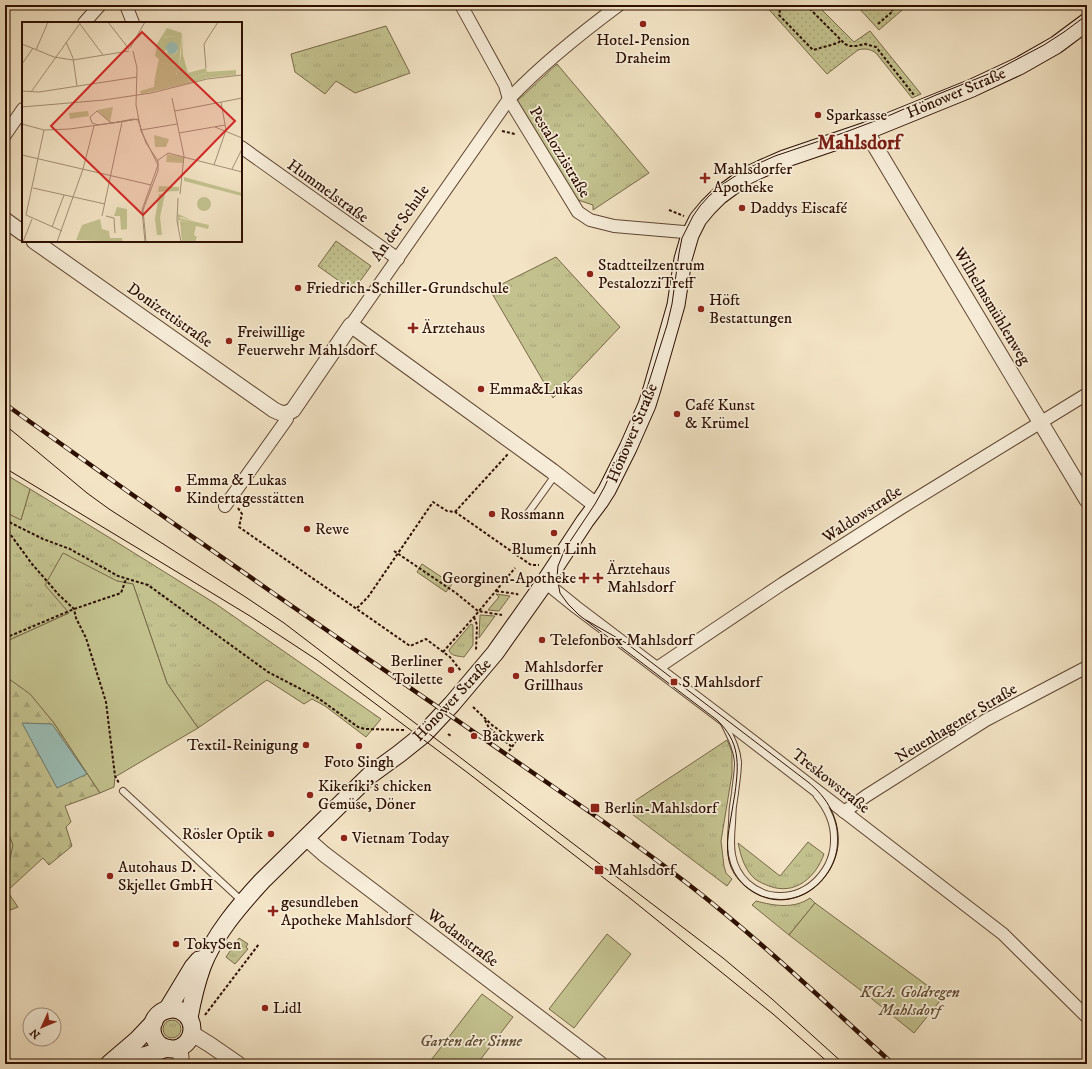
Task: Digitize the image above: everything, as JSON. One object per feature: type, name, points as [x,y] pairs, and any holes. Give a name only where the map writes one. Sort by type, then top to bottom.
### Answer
[{"type":"main road","name":"Hönower Straße","points":[[194,1023],[193,998],[202,966],[214,943],[229,920],[258,886],[370,775],[399,754],[434,724],[488,662],[597,506],[607,490],[628,448],[644,412],[676,305],[683,259],[690,235],[698,219],[708,207],[719,196],[746,176],[761,168],[956,96],[1002,74],[1056,45],[1087,22]]},
{"type":"main road","name":"Hönower Straße","points":[[167,1010],[192,967],[214,943]]},
{"type":"main road","points":[[167,1010],[179,1011],[194,1023],[190,1038],[176,1053],[146,1055],[109,1064],[137,1040],[162,1012],[167,1010]]},
{"type":"main road","points":[[154,1022],[152,1029],[154,1037],[158,1043],[176,1053]]},
{"type":"street","points":[[85,22],[100,5]]},
{"type":"street","points":[[126,5],[133,22]]},
{"type":"street","name":"Pestalozzistraße","points":[[461,5],[505,85],[509,99],[578,212],[590,220],[603,224],[684,232],[690,235]]},
{"type":"street","name":"An der Schule","points":[[231,506],[287,419],[287,414],[293,410],[509,99],[547,61],[619,5]]},
{"type":"street","points":[[5,135],[22,110]]},
{"type":"street","name":"Wilhelmsmühlenweg","points":[[866,130],[1087,500]]},
{"type":"street","name":"Hummelstraße","points":[[242,148],[398,259]]},
{"type":"street","points":[[5,220],[22,232]]},
{"type":"street","name":"Donizettistraße","points":[[35,242],[274,410],[287,414]]},
{"type":"street","points":[[351,325],[556,474],[597,506]]},
{"type":"street","name":"Waldowstraße","points":[[657,668],[782,584],[901,508],[1087,394]]},
{"type":"street","name":"Treskowstraße","points":[[545,582],[1003,934],[1087,1017]]},
{"type":"street","name":"Neuenhagener Straße","points":[[844,812],[866,796],[986,720],[1087,667]]},
{"type":"street","name":"Wodanstraße","points":[[306,838],[324,854],[600,1064]]},
{"type":"street","points":[[194,1023],[208,1044],[238,1064]]},
{"type":"lane","points":[[528,513],[556,474]]},
{"type":"lane","points":[[720,716],[734,744],[738,758],[730,840],[734,863],[740,876],[746,882],[759,891],[770,895],[789,895],[799,893],[806,889],[822,875],[832,854],[834,834],[832,823],[826,809],[814,792],[794,773]]},
{"type":"lane","points":[[123,791],[244,902]]},
{"type":"path","points":[[781,5],[779,15],[813,50],[838,43],[841,40]]},
{"type":"path","points":[[806,5],[845,44],[850,46],[865,44],[876,47],[917,98]]},
{"type":"path","points":[[878,24],[892,11],[887,5]]},
{"type":"path","points":[[669,210],[684,216]]},
{"type":"path","points":[[455,512],[508,453]]},
{"type":"path","points":[[357,608],[368,597],[433,502],[447,511],[455,512],[530,565],[539,565]]},
{"type":"path","points":[[231,506],[242,514],[239,527],[410,646],[426,639],[450,657],[463,673]]},
{"type":"path","points":[[5,520],[43,539],[70,549],[118,576],[148,585],[268,672],[318,698],[358,727],[365,729],[407,730]]},
{"type":"path","points":[[5,527],[32,564],[59,595],[74,608],[76,618],[86,638],[106,702],[115,776],[123,791]]},
{"type":"path","points":[[394,551],[456,593],[478,611],[502,615]]},
{"type":"path","points":[[443,652],[515,568]]},
{"type":"path","points":[[5,638],[74,608],[121,593],[126,579]]},
{"type":"path","points":[[496,591],[517,594]]},
{"type":"path","points":[[474,617],[477,625],[476,650]]},
{"type":"path","points":[[473,707],[485,719],[516,741],[509,751]]},
{"type":"path","points":[[485,719],[489,728],[512,747]]},
{"type":"path","points":[[194,1023],[259,944]]},
{"type":"green space","points":[[765,5],[817,5],[854,42],[870,31],[921,94],[912,98],[876,53],[867,49],[858,50],[827,74]]},
{"type":"green space","points":[[856,5],[908,5],[879,30]]},
{"type":"green space","points":[[386,26],[410,73],[355,93],[336,81],[325,94],[295,72],[291,54]]},
{"type":"green space","points":[[557,64],[649,173],[593,210],[593,205],[578,200],[515,103]]},
{"type":"green space","points":[[336,241],[371,266],[353,291],[318,266]]},
{"type":"green space","points":[[556,257],[620,327],[553,398],[490,290]]},
{"type":"green space","points":[[5,474],[30,489],[21,520],[5,512]]},
{"type":"green space","points":[[30,489],[216,604],[381,719],[366,737],[325,706],[312,699],[304,704],[267,680],[198,728],[167,683],[133,584],[117,581],[69,613],[5,642],[5,512],[21,519]]},
{"type":"green space","points":[[63,553],[117,581],[133,584],[167,683],[198,728],[115,777],[114,787],[100,793],[54,723],[30,694],[5,676],[5,642],[69,613],[45,585]]},
{"type":"green space","points":[[422,564],[452,584],[446,592],[417,572]]},
{"type":"green space","points":[[496,594],[510,596],[499,611],[488,610],[499,597]]},
{"type":"green space","points":[[480,615],[495,616],[479,638]]},
{"type":"green space","points":[[471,624],[473,625],[473,645],[464,657],[453,655],[449,650]]},
{"type":"green space","points":[[5,676],[30,693],[54,723],[100,793],[65,806],[71,822],[66,827],[72,846],[49,865],[43,858],[7,891],[18,907],[5,912],[5,868],[8,868],[7,829],[5,829]]},
{"type":"green space","points":[[727,740],[732,752],[732,774],[721,841],[726,873],[732,879],[727,886],[624,808]]},
{"type":"green space","points":[[5,829],[7,829],[13,845],[8,868],[5,868]]},
{"type":"green space","points":[[808,842],[824,854],[816,870],[810,877],[796,886],[787,888],[769,886],[755,879],[746,867],[738,843],[780,876]]},
{"type":"green space","points":[[810,898],[815,903],[789,935],[752,905],[756,901],[784,906],[797,904]]},
{"type":"green space","name":"KGA. Goldregen Mahlsdorf","points":[[815,903],[943,997],[914,1033],[789,935]]},
{"type":"green space","name":"Garten der Sinne","points":[[607,934],[631,954],[574,1028],[549,1009]]},
{"type":"green space","points":[[239,938],[248,944],[246,947],[248,949],[235,964],[226,957]]},
{"type":"green space","name":"Garten der Sinne","points":[[482,994],[513,1017],[477,1064],[428,1064]]},
{"type":"green space","points":[[172,1020],[178,1023],[181,1029],[178,1035],[172,1038],[166,1035],[163,1029],[166,1023]]},
{"type":"water","points":[[22,723],[52,724],[87,774],[57,788]]},
{"type":"tram line","points":[[586,620],[626,643],[815,788],[831,809],[837,826],[838,835],[838,845],[835,858],[829,871],[821,882],[799,896],[786,900],[773,899],[759,895],[739,880],[731,867],[728,855],[728,836],[737,772],[736,754],[730,736],[717,720],[579,615],[560,593],[557,577],[558,566],[565,549],[604,488],[640,410],[667,325],[672,304],[682,238],[693,216],[709,196],[723,184],[746,169],[775,156],[888,116],[991,73],[1044,45],[1087,15]]},
{"type":"tram line","points":[[5,425],[87,493],[109,509],[284,623],[723,958],[772,999],[844,1064]]},
{"type":"tram line","points":[[5,468],[250,616],[317,660],[468,773],[631,899],[773,1014],[830,1064]]},
{"type":"railway","points":[[5,404],[273,593],[599,818],[659,862],[715,905],[767,949],[893,1064]]},
{"type":"place","name":"Hotel-Pension Draheim","points":[[643,24]]},
{"type":"place","name":"Sparkasse","points":[[818,115]]},
{"type":"place","name":"Mahlsdorfer Apotheke","points":[[705,178]]},
{"type":"place","name":"Daddys Eiscafé","points":[[742,208]]},
{"type":"place","name":"Stadtteilzentrum PestalozziTreff","points":[[590,274]]},
{"type":"place","name":"Friedrich-Schiller-Grundschule","points":[[298,288]]},
{"type":"place","name":"Höft Bestattungen","points":[[701,309]]},
{"type":"place","name":"Ärztehaus","points":[[413,328]]},
{"type":"place","name":"Freiwillige Feuerwehr Mahlsdorf","points":[[229,341]]},
{"type":"place","name":"Emma&Lukas","points":[[481,389]]},
{"type":"place","name":"Café Kunst & Krümel","points":[[677,414]]},
{"type":"place","name":"Emma & Lukas Kindertagesstätten","points":[[178,489]]},
{"type":"place","name":"Rossmann","points":[[492,514]]},
{"type":"place","name":"Rewe","points":[[307,529]]},
{"type":"place","name":"Blumen Linh","points":[[554,533]]},
{"type":"place","name":"Georginen-Apotheke","points":[[584,578]]},
{"type":"place","name":"Ärztehaus Mahlsdorf","points":[[598,578]]},
{"type":"place","name":"Telefonbox Mahlsdorf","points":[[542,640]]},
{"type":"place","name":"Berliner Toilette","points":[[451,670]]},
{"type":"place","name":"Mahlsdorfer Grillhaus","points":[[516,676]]},
{"type":"place","name":"S Mahlsdorf","points":[[674,682]]},
{"type":"place","name":"Backwerk","points":[[474,736]]},
{"type":"place","name":"Textil-Reinigung","points":[[306,745]]},
{"type":"place","name":"Foto Singh","points":[[359,746]]},
{"type":"place","name":"Kikeriki’s chicken Gemüse, Döner","points":[[310,795]]},
{"type":"place","name":"Berlin-Mahlsdorf","points":[[595,808]]},
{"type":"place","name":"Rösler Optik","points":[[271,834]]},
{"type":"place","name":"Vietnam Today","points":[[344,838]]},
{"type":"place","name":"Mahlsdorf","points":[[599,870]]},
{"type":"place","name":"Autohaus D. Skjellet GmbH","points":[[110,876]]},
{"type":"place","name":"gesundleben Apotheke Mahlsdorf","points":[[273,911]]},
{"type":"place","name":"TokySen","points":[[176,944]]},
{"type":"place","name":"Lidl","points":[[265,1008]]},
{"type":"district","name":"Mahlsdorf","points":[[859,143]]}]
